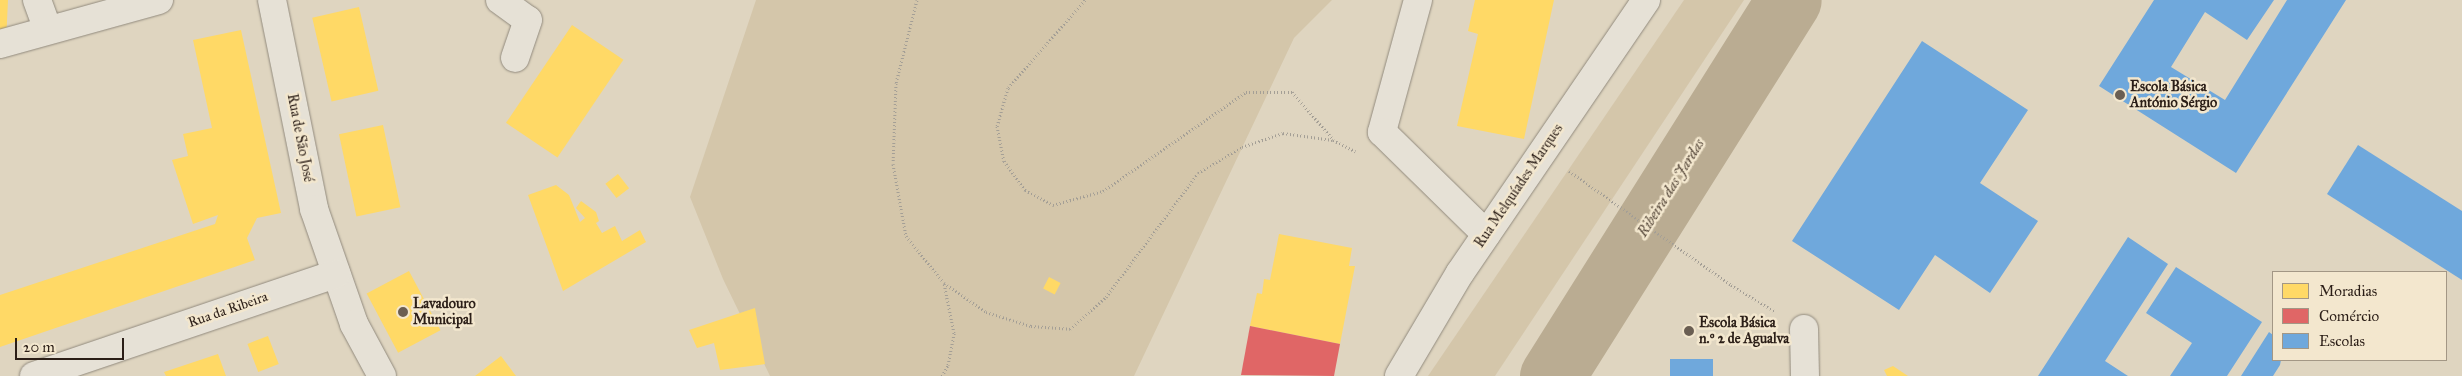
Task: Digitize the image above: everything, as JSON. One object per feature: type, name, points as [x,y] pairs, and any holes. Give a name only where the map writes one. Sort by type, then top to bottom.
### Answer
[{"type":"street","points":[[37,0],[48,30]]},
{"type":"street","points":[[0,44],[159,0]]},
{"type":"street","name":"Rua de São José","points":[[272,0],[314,209],[354,324],[382,376]]},
{"type":"street","points":[[500,0],[528,20],[515,58]]},
{"type":"street","points":[[1418,0],[1382,132],[1486,234]]},
{"type":"street","name":"Rua Melquíades Marques","points":[[1399,376],[1486,234],[1646,0]]},
{"type":"street","name":"Rua da Ribeira","points":[[34,376],[336,274]]},
{"type":"street","points":[[1804,329],[1805,376]]},
{"type":"path","points":[[917,0],[896,83],[893,164],[906,236],[944,283],[986,312],[1030,326],[1070,329],[1106,297],[1198,173],[1242,147],[1283,133],[1333,140],[1364,156]]},
{"type":"path","points":[[1085,0],[1008,88],[997,126],[1004,160],[1025,190],[1053,205],[1103,191],[1246,92],[1292,92],[1333,140]]},
{"type":"path","points":[[1591,186],[1731,285],[1804,329]]},
{"type":"path","points":[[942,376],[948,365],[954,332],[944,283]]},
{"type":"shaded area","points":[[756,0],[1332,0],[1294,38],[1134,376],[770,376],[723,279],[690,197]]},
{"type":"shaded area","points":[[1684,0],[1744,0],[1495,376],[1428,376]]},
{"type":"building: Moradias","points":[[0,0],[8,0],[6,42],[0,43]]},
{"type":"building: Moradias","points":[[1475,0],[1554,0],[1524,139],[1457,126],[1478,34],[1468,31]]},
{"type":"building: Moradias","points":[[359,7],[378,91],[332,102],[312,18]]},
{"type":"building: Moradias","points":[[572,25],[623,60],[557,157],[506,123]]},
{"type":"building: Moradias","points":[[241,30],[281,213],[257,218],[247,238],[255,260],[0,347],[0,295],[215,224],[218,215],[193,224],[172,160],[188,156],[183,134],[212,128],[193,40]]},
{"type":"building: Moradias","points":[[383,125],[400,207],[356,217],[339,134]]},
{"type":"building: Moradias","points":[[618,174],[629,188],[616,198],[605,184]]},
{"type":"building: Moradias","points":[[556,185],[569,195],[580,222],[585,218],[576,208],[581,201],[596,212],[599,221],[596,223],[602,233],[615,226],[622,241],[640,230],[646,242],[563,291],[528,195]]},
{"type":"building: Moradias","points":[[1279,234],[1352,248],[1349,266],[1355,266],[1340,344],[1250,326],[1257,293],[1262,294],[1264,279],[1270,280]]},
{"type":"building: Moradias","name":"Lavadouro Municipal","points":[[409,271],[440,330],[398,353],[367,294]]},
{"type":"building: Moradias","points":[[1049,277],[1061,283],[1055,294],[1043,289]]},
{"type":"building: Moradias","points":[[755,308],[765,364],[720,370],[714,343],[697,348],[689,330]]},
{"type":"building: Moradias","points":[[268,336],[279,364],[258,372],[247,344]]},
{"type":"building: Moradias","points":[[218,354],[226,376],[166,376],[164,372]]},
{"type":"building: Moradias","points":[[501,356],[516,376],[475,376]]},
{"type":"building: Moradias","points":[[1893,366],[1908,376],[1887,376],[1884,370]]},
{"type":"building: Comércio","points":[[1250,326],[1340,344],[1334,376],[1241,375]]},
{"type":"building: Escolas","points":[[2154,0],[2274,0],[2247,40],[2205,12],[2171,67],[2225,100],[2287,0],[2346,0],[2236,173],[2099,86]]},
{"type":"building: Escolas","points":[[1922,41],[2028,110],[1980,183],[2038,221],[1990,293],[1935,255],[1899,310],[1792,241]]},
{"type":"building: Escolas","points":[[2358,145],[2462,211],[2462,280],[2327,194]]},
{"type":"building: Escolas","points":[[2128,237],[2168,264],[2105,361],[2128,376],[2038,376]]},
{"type":"building: Escolas","points":[[2176,267],[2262,322],[2227,376],[2170,376],[2192,343],[2146,313]]},
{"type":"building: Escolas","points":[[2269,332],[2272,334],[2272,361],[2281,361],[2273,376],[2241,376]]},
{"type":"building: Escolas","points":[[1670,359],[1713,359],[1713,376],[1670,376]]},
{"type":"waterway","name":"Ribeira das Jardas","points":[[1552,376],[1789,0]]},
{"type":"place","name":"Escola Básica António Sérgio","points":[[2120,95]]},
{"type":"place","name":"Lavadouro Municipal","points":[[403,312]]},
{"type":"place","name":"Escola Básica n.º 2 de Agualva","points":[[1689,331]]}]
